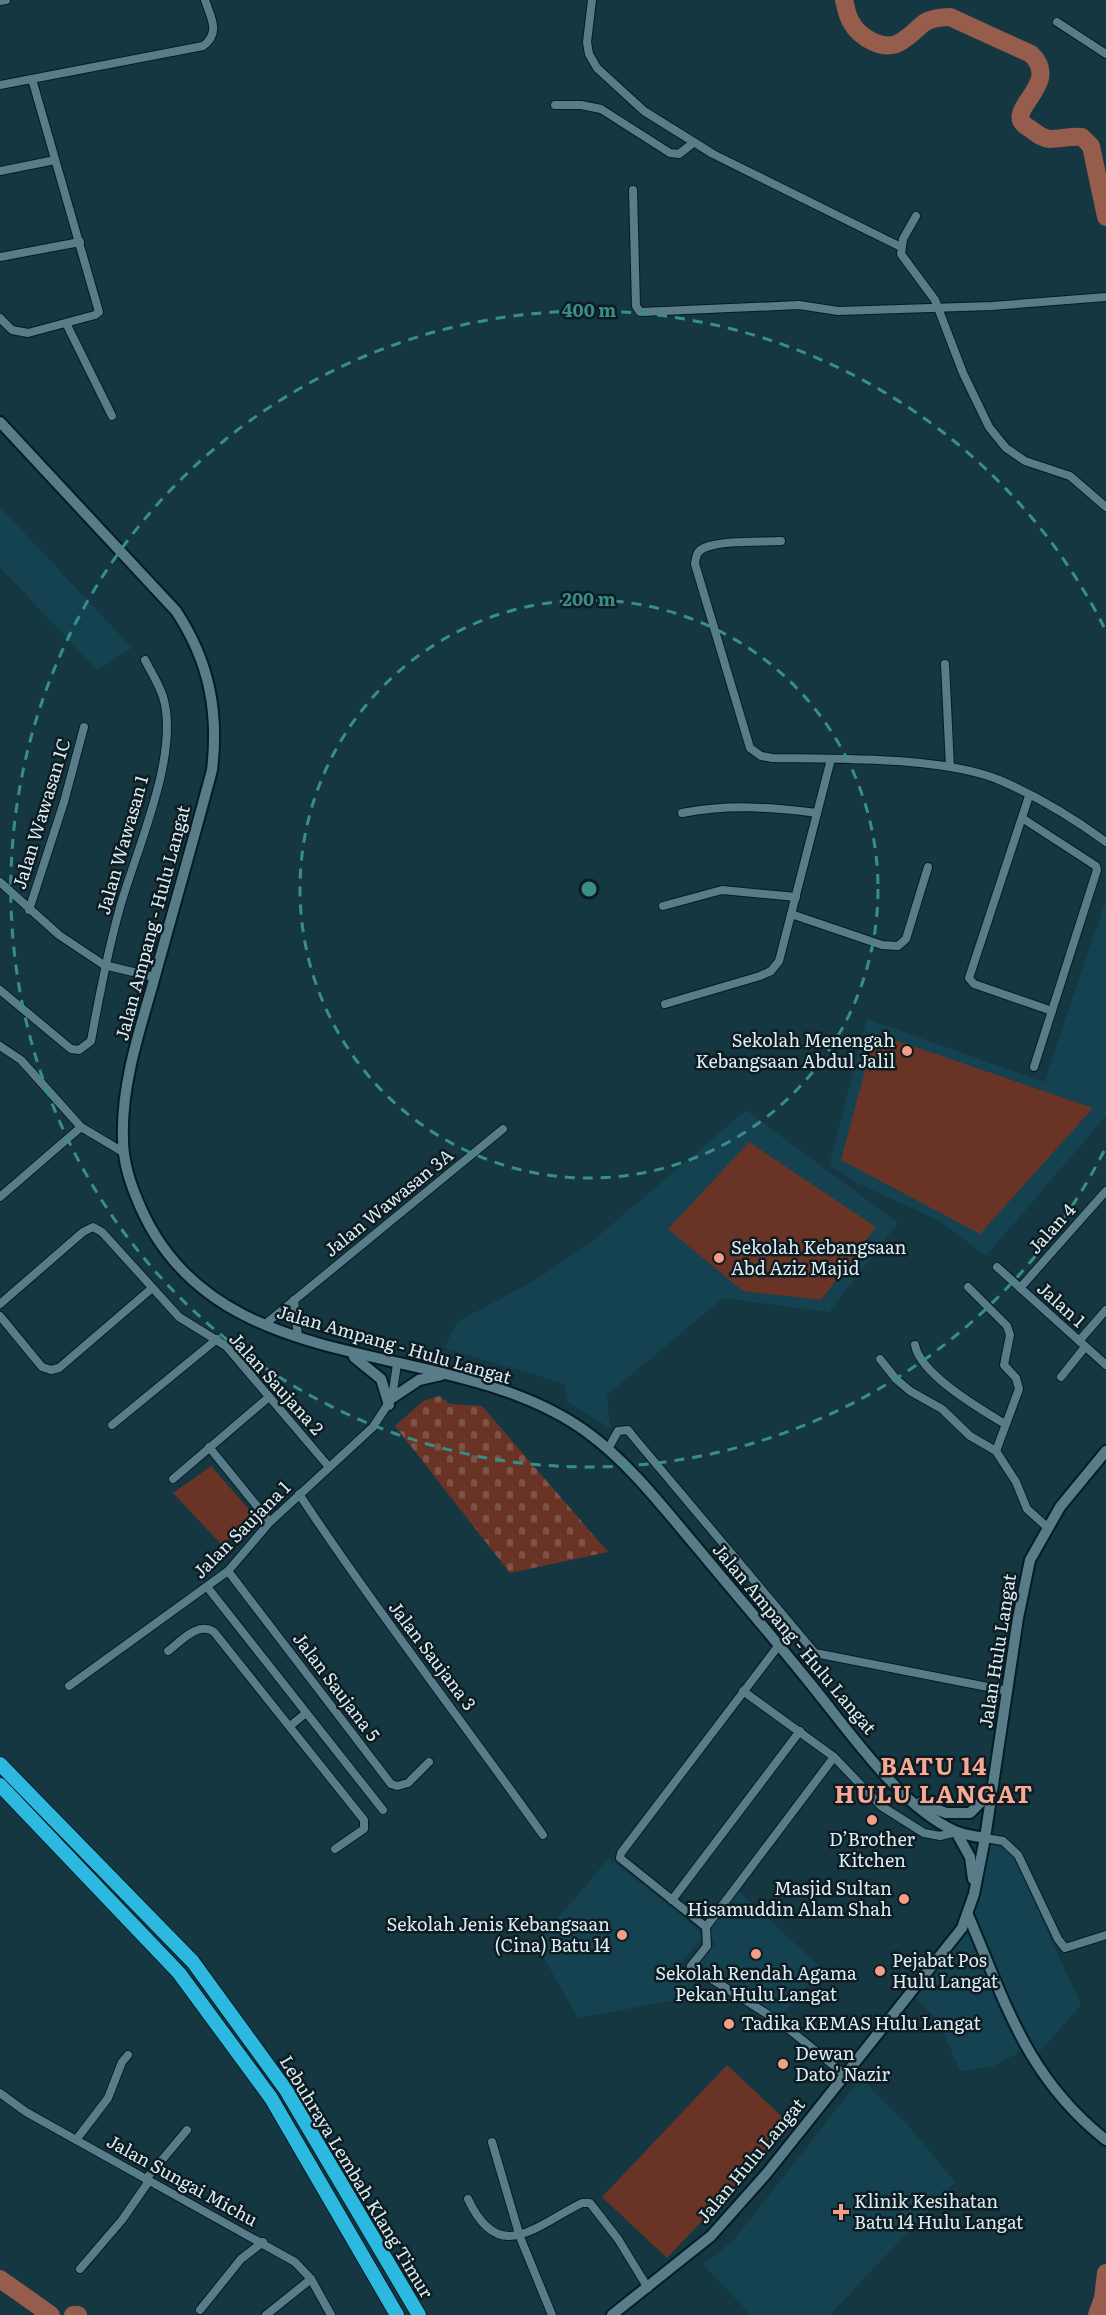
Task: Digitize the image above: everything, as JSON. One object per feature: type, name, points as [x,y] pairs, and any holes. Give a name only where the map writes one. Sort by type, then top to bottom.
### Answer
[{"type":"highway","name":"Lebuhraya Lembah Klang Timur","points":[[0,1764],[193,1962],[286,2090],[419,2315]]},
{"type":"highway","name":"Lebuhraya Lembah Klang Timur","points":[[0,1785],[179,1973],[271,2098],[397,2315]]},
{"type":"street","points":[[0,1],[6,0]]},
{"type":"street","points":[[0,85],[203,46],[213,35],[214,27],[205,0]]},
{"type":"street","points":[[592,0],[587,48],[597,68],[644,111],[693,143],[901,247]]},
{"type":"street","points":[[1057,22],[1106,54]]},
{"type":"street","points":[[0,318],[12,330],[28,333],[99,312],[32,79]]},
{"type":"street","points":[[555,105],[581,105],[601,109],[670,153],[679,154],[693,143]]},
{"type":"street","points":[[0,171],[55,160]]},
{"type":"street","points":[[633,190],[636,306],[640,312],[800,305],[838,311],[992,306],[1106,297]]},
{"type":"street","points":[[916,216],[901,247],[903,260],[926,285],[938,307],[963,374],[984,416],[1006,448],[1025,461],[1070,476],[1106,507]]},
{"type":"street","points":[[0,257],[80,242]]},
{"type":"street","points":[[66,323],[112,416]]},
{"type":"street","name":"Jalan Ampang - Hulu Langat","points":[[0,423],[164,596],[193,636],[205,665],[216,732],[212,770],[154,977],[126,1094],[123,1152],[138,1202],[169,1255],[202,1288],[228,1306],[264,1325],[347,1352],[482,1384],[549,1408],[608,1449],[666,1510],[869,1755],[909,1798],[956,1832],[985,1838]]},
{"type":"street","points":[[781,541],[714,545],[702,549],[696,555],[695,564],[750,748],[761,756],[772,758],[831,759],[950,767],[1004,782],[1079,824],[1106,842]]},
{"type":"street","name":"Jalan Wawasan 1","points":[[0,990],[71,1049],[79,1050],[91,1041],[105,965],[119,908],[146,830],[165,746],[163,698],[145,660]]},
{"type":"street","points":[[945,664],[950,767]]},
{"type":"street","name":"Jalan Wawasan 1C","points":[[29,910],[64,802],[84,727]]},
{"type":"street","points":[[665,1004],[771,971],[779,961],[831,759]]},
{"type":"street","points":[[1029,796],[969,978],[974,984],[1052,1011]]},
{"type":"street","points":[[682,813],[712,807],[763,807],[817,813]]},
{"type":"street","points":[[1022,818],[1097,868],[1034,1067]]},
{"type":"street","points":[[791,914],[882,945],[898,945],[906,939],[928,867]]},
{"type":"street","points":[[0,882],[59,935],[105,965],[154,977]]},
{"type":"street","points":[[663,906],[722,890],[796,897]]},
{"type":"street","points":[[0,1046],[21,1060],[81,1127],[123,1152]]},
{"type":"street","points":[[0,1197],[81,1127]]},
{"type":"street","name":"Jalan Wawasan 3A","points":[[264,1325],[503,1129]]},
{"type":"street","name":"Jalan 4","points":[[1020,1288],[1106,1191]]},
{"type":"street","name":"Jalan Saujana 2","points":[[0,1304],[83,1232],[93,1227],[102,1232],[179,1317],[226,1346],[329,1467]]},
{"type":"street","name":"Jalan 1","points":[[997,1268],[1106,1365]]},
{"type":"street","points":[[969,1287],[1010,1331],[1004,1365],[1017,1378],[1019,1389],[996,1451]]},
{"type":"street","points":[[0,1316],[42,1367],[51,1370],[59,1368],[151,1288]]},
{"type":"street","points":[[294,1300],[298,1337]]},
{"type":"street","points":[[1061,1377],[1106,1310]]},
{"type":"street","points":[[112,1425],[217,1340]]},
{"type":"street","points":[[915,1345],[916,1351],[928,1367],[973,1405],[1005,1424]]},
{"type":"street","points":[[347,1352],[381,1379],[391,1402]]},
{"type":"street","points":[[880,1359],[896,1379],[910,1391],[942,1409],[970,1436],[996,1451],[1017,1482],[1027,1509],[1047,1527]]},
{"type":"street","points":[[391,1402],[397,1364]]},
{"type":"street","points":[[391,1402],[419,1380],[444,1375]]},
{"type":"street","points":[[173,1479],[268,1397]]},
{"type":"street","name":"Jalan Saujana 1","points":[[69,1686],[208,1588],[228,1571],[270,1522],[298,1494],[373,1427],[391,1402]]},
{"type":"street","points":[[608,1449],[618,1431],[624,1430],[631,1434],[814,1653],[1008,1691]]},
{"type":"street","points":[[209,1448],[270,1522]]},
{"type":"street","name":"Jalan Hulu Langat","points":[[612,2315],[711,2236],[767,2174],[955,1936],[968,1915],[985,1838],[1025,1581],[1037,1544],[1059,1507],[1106,1451]]},
{"type":"street","name":"Jalan Saujana 3","points":[[298,1494],[352,1575],[438,1688],[543,1835]]},
{"type":"street","name":"Jalan Saujana 5","points":[[228,1571],[391,1784],[397,1786],[408,1782],[429,1762]]},
{"type":"street","points":[[208,1588],[382,1810]]},
{"type":"street","points":[[168,1651],[200,1627],[208,1628],[290,1726],[364,1820],[364,1829],[335,1849]]},
{"type":"street","points":[[706,1927],[622,1862],[621,1853],[779,1645]]},
{"type":"street","points":[[743,1691],[834,1757],[881,1806],[932,1836],[956,1832],[970,1857],[973,1876],[968,1915],[1026,2050],[1041,2074],[1082,2122],[1106,2140]]},
{"type":"street","points":[[290,1726],[306,1713]]},
{"type":"street","points":[[672,1900],[800,1731]]},
{"type":"street","points":[[834,1757],[706,1927],[707,1946],[691,1966],[780,2022],[844,2074]]},
{"type":"street","points":[[909,1798],[946,1813],[958,1815],[970,1813],[992,1791]]},
{"type":"street","points":[[985,1838],[1003,1841],[1018,1856],[1058,1940],[1065,1948],[1106,1935]]},
{"type":"street","points":[[76,2140],[108,2098],[122,2062],[128,2055]]},
{"type":"street","name":"Jalan Sungai Michu","points":[[0,2093],[26,2112],[263,2242],[295,2262],[311,2279],[331,2315]]},
{"type":"street","points":[[80,2269],[122,2220],[148,2180],[186,2130]]},
{"type":"street","points":[[492,2142],[520,2237],[552,2315]]},
{"type":"street","points":[[468,2199],[477,2218],[496,2235],[520,2237],[582,2203],[590,2202],[612,2230],[648,2288]]},
{"type":"street","points":[[200,2310],[241,2259],[263,2242]]},
{"type":"street","points":[[267,2315],[311,2279]]},
{"type":"shaded area","points":[[0,507],[132,648],[97,670],[0,567]]},
{"type":"shaded area","name":"Sekolah Menengah Kebangsaan Abdul Jalil","points":[[1106,900],[1106,1116],[986,1256],[940,1221],[859,1184],[829,1165],[867,1019],[1044,1082]]},
{"type":"shaded area","name":"Sekolah Kebangsaan Abd Aziz Majid","points":[[746,1110],[898,1223],[829,1312],[723,1298],[607,1395],[610,1428],[567,1402],[565,1384],[444,1348],[457,1322],[537,1279],[596,1238]]},
{"type":"shaded area","points":[[989,1845],[1006,1847],[1014,1857],[1081,2005],[1037,2055],[1031,2046],[994,2066],[960,2071],[938,2020],[914,1996],[967,1930],[975,1914]]},
{"type":"shaded area","name":"Sekolah Jenis Kebangsaan (Cina) Batu 14","points":[[609,1858],[699,1930],[701,1939],[677,1968],[702,1989],[698,1996],[578,2018],[536,1944]]},
{"type":"shaded area","name":"Sekolah Rendah Agama Pekan Hulu Langat","points":[[738,1890],[821,1968],[780,2018],[696,1965],[715,1944],[707,1930]]},
{"type":"shaded area","name":"Klinik Kesihatan Batu 14 Hulu Langat","points":[[861,2078],[908,2125],[955,2182],[830,2315],[751,2315],[703,2264],[733,2241]]},
{"type":"green space","name":"Sekolah Menengah Kebangsaan Abdul Jalil","points":[[875,1033],[1093,1108],[980,1234],[841,1160]]},
{"type":"green space","points":[[749,1142],[876,1227],[821,1300],[743,1291],[668,1229]]},
{"type":"green space","points":[[439,1396],[450,1404],[482,1406],[608,1552],[510,1573],[395,1426],[423,1401]]},
{"type":"green space","points":[[211,1466],[259,1521],[221,1544],[173,1493]]},
{"type":"green space","points":[[727,2065],[792,2126],[667,2258],[602,2197]]},
{"type":"waterway","points":[[844,0],[848,17],[855,28],[874,42],[895,44],[927,21],[950,17],[1031,54],[1039,66],[1040,77],[1037,87],[1021,114],[1022,121],[1044,138],[1082,137],[1091,146],[1106,217]]},
{"type":"waterway","points":[[1097,2315],[1103,2298],[1106,2273]]},
{"type":"waterway","points":[[0,2279],[51,2315]]},
{"type":"waterway","points":[[73,2315],[78,2315]]},
{"type":"place","name":"Sekolah Menengah Kebangsaan Abdul Jalil","points":[[907,1051]]},
{"type":"place","name":"Sekolah Kebangsaan Abd Aziz Majid","points":[[719,1258]]},
{"type":"place","name":"D’Brother Kitchen","points":[[872,1820]]},
{"type":"place","name":"Masjid Sultan Hisamuddin Alam Shah","points":[[904,1899]]},
{"type":"place","name":"Sekolah Jenis Kebangsaan (Cina) Batu 14","points":[[622,1935]]},
{"type":"place","name":"Sekolah Rendah Agama Pekan Hulu Langat","points":[[756,1954]]},
{"type":"place","name":"Pejabat Pos Hulu Langat","points":[[880,1971]]},
{"type":"place","name":"Tadika KEMAS Hulu Langat","points":[[729,2024]]},
{"type":"place","name":"Dewan Dato' Nazir","points":[[783,2064]]},
{"type":"place","name":"Klinik Kesihatan Batu 14 Hulu Langat","points":[[841,2212]]},
{"type":"district","name":"BATU 14 HULU LANGAT","points":[[934,1781]]}]
